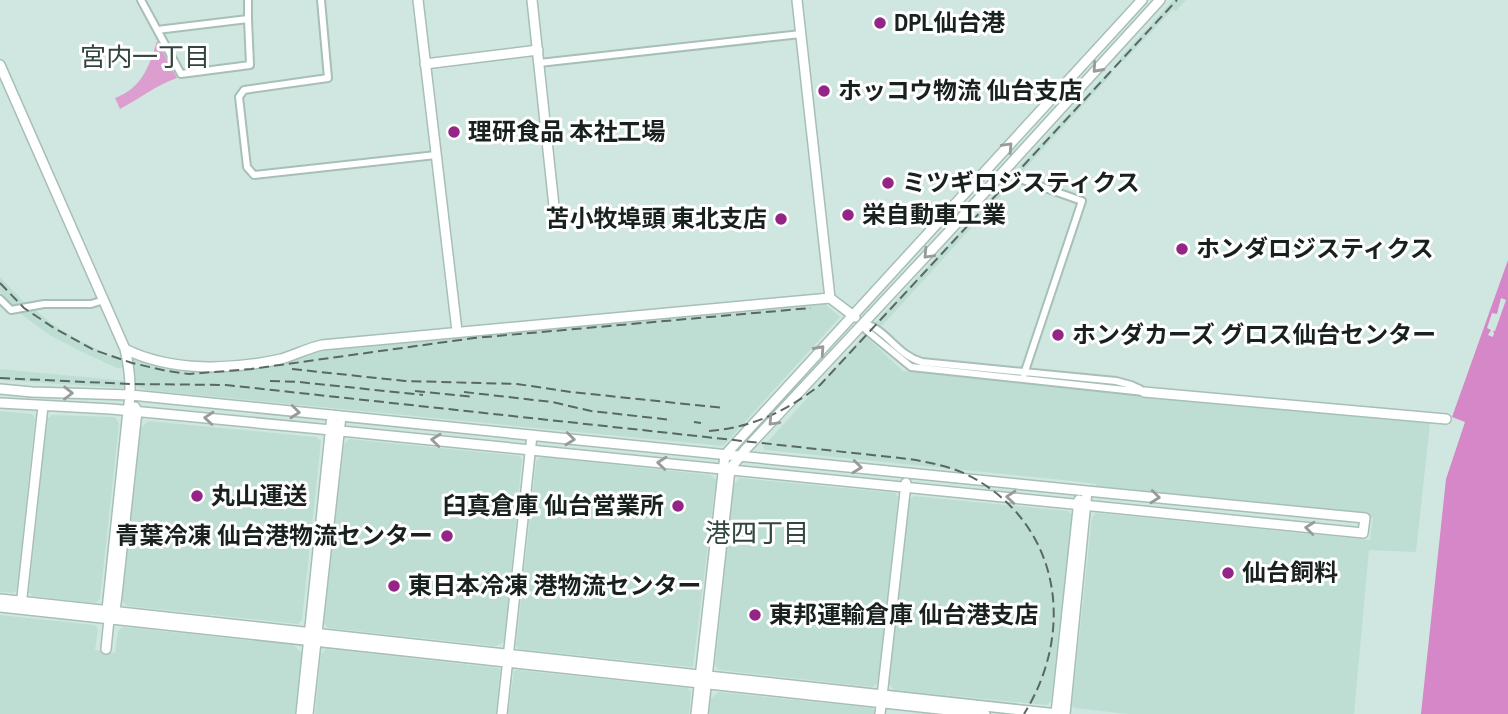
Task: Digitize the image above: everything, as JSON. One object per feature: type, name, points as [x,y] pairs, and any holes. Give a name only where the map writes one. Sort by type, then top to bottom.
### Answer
[{"type":"street","points":[[141,0],[181,74],[250,65],[248,0]]},
{"type":"street","points":[[321,0],[328,78],[244,90],[239,97],[247,167],[254,175],[436,155]]},
{"type":"street","points":[[418,0],[457,331]]},
{"type":"street","points":[[532,0],[556,225]]},
{"type":"street","points":[[797,0],[830,298]]},
{"type":"street","points":[[696,714],[703,679],[726,469],[725,454],[1142,0]]},
{"type":"street","points":[[726,469],[1003,173],[1160,0]]},
{"type":"street","points":[[157,30],[248,19]]},
{"type":"street","points":[[539,63],[801,34]]},
{"type":"street","points":[[1105,41],[1114,50]]},
{"type":"street","points":[[425,64],[538,50]]},
{"type":"street","points":[[0,65],[104,300],[125,349],[129,366],[132,411],[106,649]]},
{"type":"street","points":[[1003,173],[1082,201],[1023,376]]},
{"type":"street","points":[[125,349],[163,363],[188,367],[220,366],[278,359],[322,345],[830,298],[864,323],[874,327],[915,360],[1023,376],[1116,381],[1144,392],[1446,419]]},
{"type":"street","points":[[0,299],[11,310],[44,304],[92,304],[104,300]]},
{"type":"street","points":[[0,389],[131,396],[1365,518],[1363,533],[335,430],[132,411],[0,403]]},
{"type":"street","points":[[21,605],[43,406]]},
{"type":"street","points":[[309,714],[313,637],[337,416]]},
{"type":"street","points":[[502,714],[532,435]]},
{"type":"street","points":[[880,714],[907,472]]},
{"type":"street","points":[[0,607],[21,605],[110,613],[881,699],[1057,714],[1084,490]]},
{"type":"street","points":[[1065,714],[1082,505]]},
{"type":"street","points":[[0,599],[21,605]]},
{"type":"street","points":[[300,714],[313,637]]},
{"type":"street","points":[[703,679],[703,714]]},
{"type":"street","points":[[881,699],[985,714]]},
{"type":"shaded area","points":[[1173,0],[1186,0],[1176,11],[1173,9],[1123,62],[1119,59]]},
{"type":"shaded area","points":[[157,41],[177,78],[120,109],[115,98],[132,89],[143,76]]},
{"type":"shaded area","points":[[1109,71],[1112,74],[1020,174],[1014,172]]},
{"type":"shaded area","points":[[1008,180],[1013,182],[880,328],[874,324]]},
{"type":"shaded area","points":[[1508,260],[1508,714],[1421,714],[1446,479],[1465,422],[1452,417]]},
{"type":"shaded area","points":[[0,277],[27,305],[14,307],[0,292]]},
{"type":"shaded area","points":[[823,302],[840,317],[723,446],[146,390],[136,387],[132,360],[134,358],[182,370],[205,370],[321,348]]},
{"type":"shaded area","points":[[33,308],[52,324],[79,340],[123,360],[125,368],[117,368],[78,350],[48,334],[17,311]]},
{"type":"shaded area","points":[[864,335],[903,371],[1430,423],[1416,552],[1369,550],[1354,714],[1128,714],[1074,708],[1072,705],[1092,517],[1096,513],[1370,540],[1373,518],[1096,488],[1096,484],[1063,480],[765,450],[763,447]]},
{"type":"shaded area","points":[[0,369],[126,381],[126,386],[0,380]]},
{"type":"shaded area","points":[[0,411],[32,414],[35,418],[17,590],[13,593],[0,592]]},
{"type":"shaded area","points":[[52,415],[115,417],[119,424],[100,599],[96,603],[33,596],[29,592],[47,419]]},
{"type":"shaded area","points":[[148,421],[316,437],[321,441],[302,620],[298,624],[127,606],[122,601],[141,428]]},
{"type":"shaded area","points":[[349,439],[520,456],[522,460],[504,642],[496,646],[328,628],[324,623],[344,444]]},
{"type":"shaded area","points":[[541,457],[711,475],[716,480],[693,666],[519,649],[516,645],[536,461]]},
{"type":"shaded area","points":[[740,478],[895,493],[898,497],[878,683],[872,687],[719,670],[715,665],[734,484]]},
{"type":"shaded area","points":[[914,496],[1068,511],[1072,515],[1051,701],[1047,705],[894,690],[888,683],[910,499]]},
{"type":"shaded area","points":[[0,615],[95,625],[98,629],[95,650],[115,653],[118,631],[123,627],[294,645],[302,654],[295,714],[0,714]]},
{"type":"shaded area","points":[[326,649],[498,668],[496,714],[315,714],[321,654]]},
{"type":"shaded area","points":[[514,671],[687,688],[691,692],[689,714],[508,714]]},
{"type":"shaded area","points":[[718,692],[872,708],[875,714],[709,714],[711,699]]},
{"type":"pier","points":[[1501,298],[1506,300],[1493,337],[1488,335],[1491,330],[1487,328],[1492,313],[1497,314]]},
{"type":"railway","points":[[709,431],[768,417],[795,403],[820,385],[1177,0]]},
{"type":"railway","points":[[0,283],[24,308],[94,350],[132,363],[189,374],[251,369],[474,338],[811,308]]},
{"type":"railway","points":[[292,369],[405,381],[517,384],[724,408]]},
{"type":"railway","points":[[0,378],[226,385],[909,459],[952,469],[966,474],[998,494],[1022,519],[1040,548],[1050,580],[1054,613],[1051,647],[1041,681],[1024,714]]},
{"type":"railway","points":[[270,381],[423,395]]},
{"type":"railway","points":[[415,391],[474,397]]},
{"type":"railway","points":[[464,392],[672,420]]},
{"type":"railway","points":[[694,422],[701,423]]},
{"type":"place","name":"DPL仙台港","points":[[880,23]]},
{"type":"place","name":"ホッコウ物流 仙台支店","points":[[824,91]]},
{"type":"place","name":"理研食品 本社工場","points":[[454,132]]},
{"type":"place","name":"ミツギロジスティクス","points":[[888,183]]},
{"type":"place","name":"栄自動車工業","points":[[848,215]]},
{"type":"place","name":"苫小牧埠頭 東北支店","points":[[781,219]]},
{"type":"place","name":"ホンダロジスティクス","points":[[1182,249]]},
{"type":"place","name":"ホンダカーズ グロス仙台センター","points":[[1058,335]]},
{"type":"place","name":"丸山運送","points":[[197,496]]},
{"type":"place","name":"臼真倉庫 仙台営業所","points":[[678,506]]},
{"type":"place","name":"青葉冷凍 仙台港物流センター","points":[[447,536]]},
{"type":"place","name":"仙台飼料","points":[[1228,573]]},
{"type":"place","name":"東日本冷凍 港物流センター","points":[[394,586]]},
{"type":"place","name":"東邦運輸倉庫 仙台港支店","points":[[755,615]]},
{"type":"district","name":"宮内一丁目","points":[[145,57]]},
{"type":"district","name":"港四丁目","points":[[757,533]]}]
